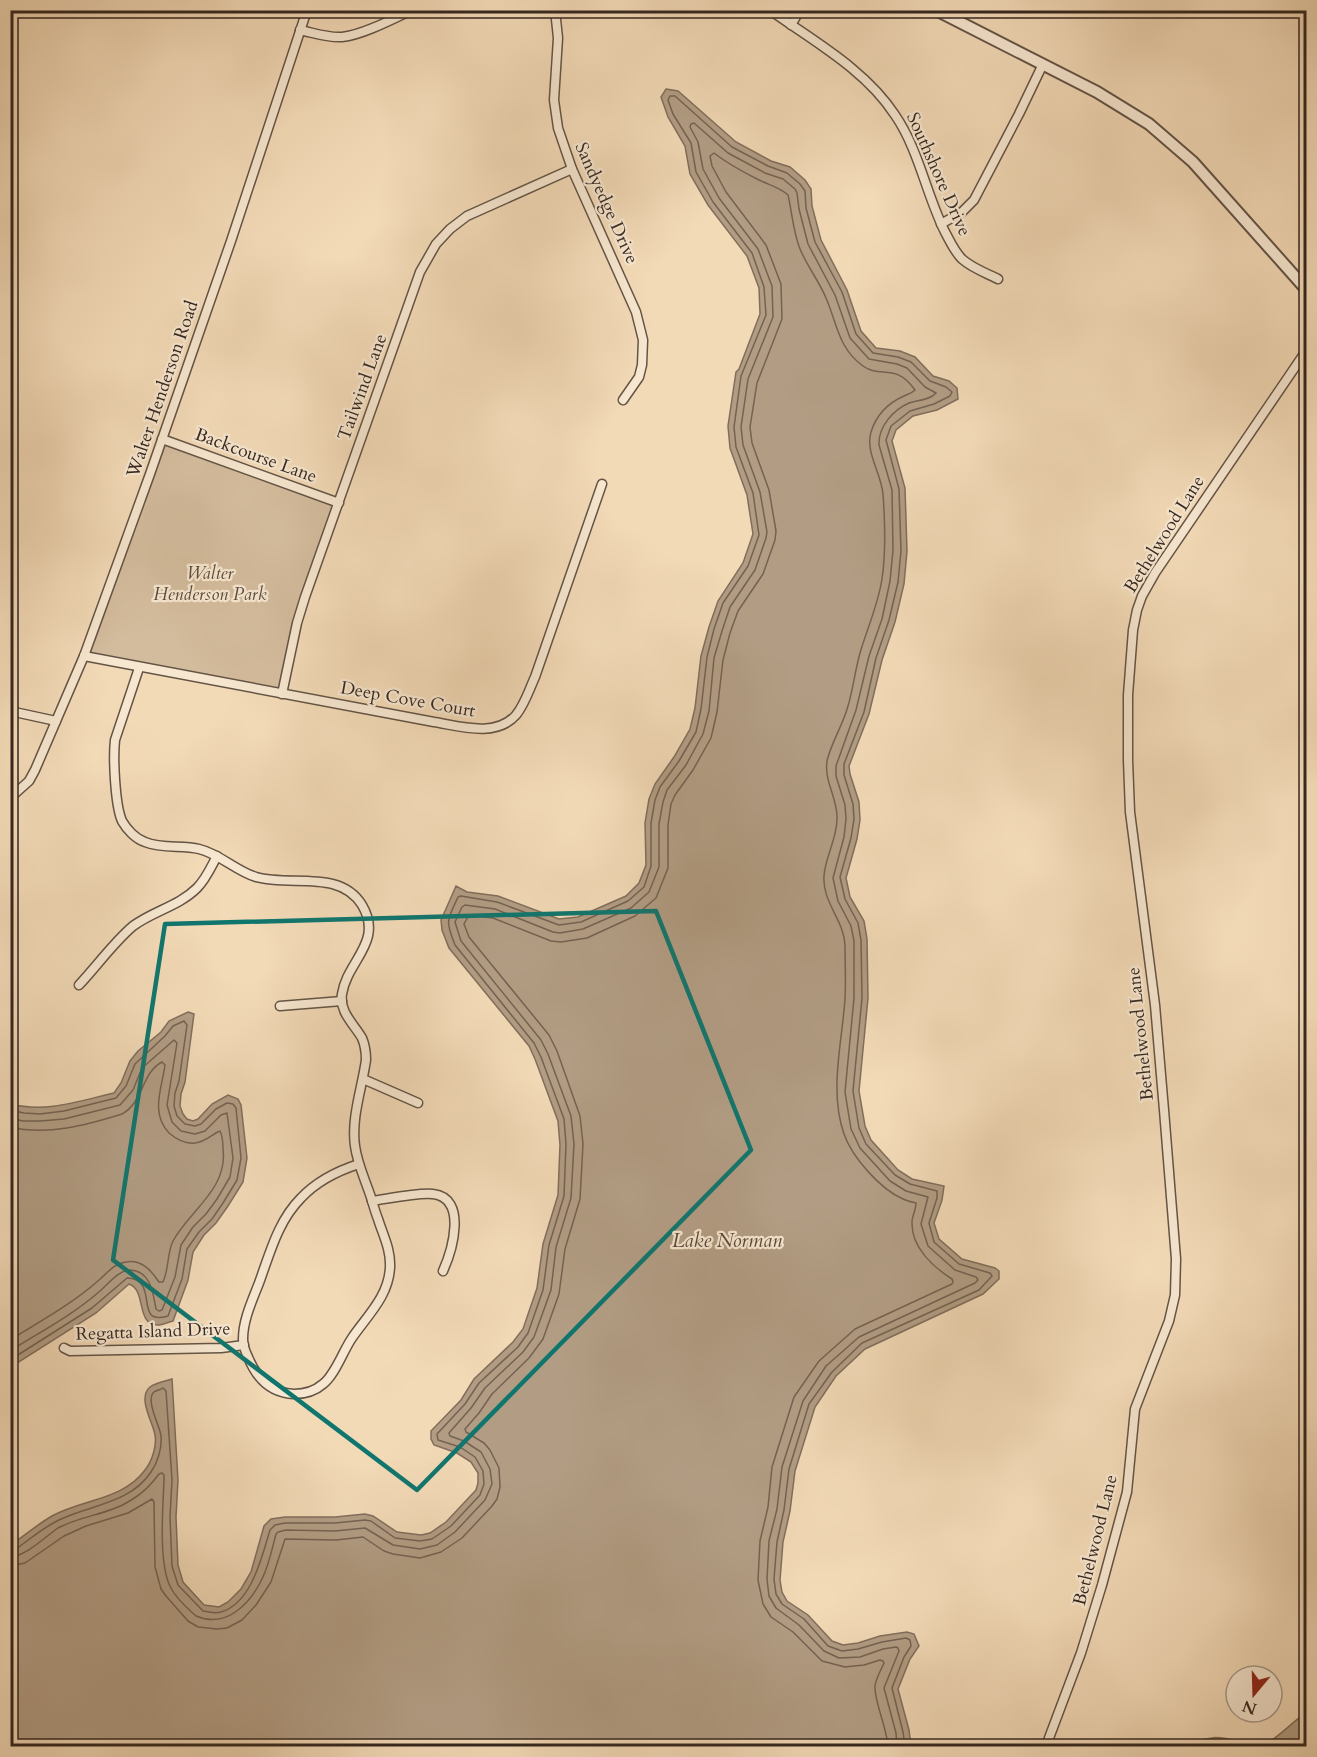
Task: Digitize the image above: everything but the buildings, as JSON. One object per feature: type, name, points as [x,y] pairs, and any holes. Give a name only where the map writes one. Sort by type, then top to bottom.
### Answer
[{"type":"street","name":"Walter Henderson Road","points":[[10,798],[29,781],[34,772],[84,656],[231,242],[307,10]]},
{"type":"street","points":[[300,30],[343,37],[412,10]]},
{"type":"street","name":"Sandyedge Drive","points":[[555,10],[558,38],[555,116],[572,169],[632,302],[640,326],[643,354],[641,371],[623,400]]},
{"type":"street","name":"Southshore Drive","points":[[770,10],[874,87],[895,114],[907,136],[941,224],[953,247],[963,260],[998,279]]},
{"type":"street","points":[[791,25],[800,10]]},
{"type":"street","points":[[936,10],[1043,64],[1127,109],[1149,124],[1193,162],[1306,289]]},
{"type":"street","points":[[941,224],[962,212],[974,200],[1043,64]]},
{"type":"street","name":"Tailwind Lane","points":[[282,694],[297,623],[420,272],[436,244],[467,216],[572,169]]},
{"type":"street","name":"Bethelwood Lane","points":[[1046,1746],[1081,1653],[1102,1585],[1127,1492],[1135,1409],[1169,1321],[1175,1295],[1176,1259],[1155,1005],[1130,812],[1128,716],[1132,630],[1142,596],[1155,573],[1306,351]]},
{"type":"street","name":"Backcourse Lane","points":[[162,439],[339,502]]},
{"type":"street","name":"Deep Cove Court","points":[[84,656],[434,722],[485,729],[493,728],[510,720],[525,701],[602,484]]},
{"type":"street","points":[[139,668],[115,740],[114,751],[117,792],[123,821],[137,837],[147,843],[160,846],[201,849],[254,876],[266,879],[328,883],[343,888],[354,895],[366,914],[369,930],[364,949],[346,979],[342,1001],[345,1014],[366,1049],[354,1131],[355,1147],[389,1252],[389,1278],[378,1303],[353,1337],[325,1383],[303,1394],[272,1389],[257,1374],[244,1345],[244,1326],[276,1236],[288,1213],[301,1197],[315,1185],[334,1174],[359,1164]]},
{"type":"street","points":[[10,711],[56,721]]},
{"type":"street","points":[[79,985],[130,928],[196,889],[217,856]]},
{"type":"street","points":[[280,1006],[342,1001]]},
{"type":"street","points":[[363,1079],[418,1103]]},
{"type":"street","points":[[372,1201],[435,1194],[447,1201],[452,1207],[454,1238],[443,1271]]},
{"type":"street","name":"Regatta Island Drive","points":[[64,1348],[70,1351],[221,1348],[244,1345]]},
{"type":"highlighted area","points":[[656,911],[751,1150],[417,1490],[113,1260],[165,924]]},
{"type":"green space","name":"Walter Henderson Park","points":[[162,440],[338,503],[305,596],[281,694],[84,656]]},
{"type":"water","name":"Lake Norman","points":[[666,89],[678,91],[736,142],[771,161],[790,167],[805,180],[811,189],[812,206],[821,240],[847,290],[861,331],[876,348],[900,351],[915,357],[933,376],[949,381],[957,388],[958,399],[937,410],[913,416],[896,430],[892,441],[905,488],[907,551],[904,584],[869,714],[849,766],[859,802],[860,820],[846,878],[850,897],[864,921],[867,939],[868,998],[859,1091],[865,1126],[871,1140],[898,1170],[912,1179],[944,1186],[934,1223],[939,1239],[962,1259],[995,1268],[999,1271],[999,1279],[983,1294],[865,1349],[836,1376],[815,1407],[795,1471],[783,1542],[780,1580],[782,1592],[787,1601],[808,1615],[832,1641],[843,1645],[880,1636],[907,1632],[914,1634],[919,1646],[910,1659],[898,1689],[911,1746],[11,1746],[11,1545],[52,1516],[126,1487],[145,1470],[155,1449],[155,1435],[145,1404],[146,1392],[150,1387],[172,1379],[178,1480],[176,1517],[178,1565],[183,1582],[204,1605],[219,1607],[228,1602],[241,1589],[251,1572],[264,1526],[271,1519],[365,1514],[373,1516],[397,1532],[421,1535],[430,1533],[446,1522],[476,1490],[478,1473],[471,1462],[457,1453],[434,1445],[431,1431],[461,1400],[474,1379],[513,1342],[523,1329],[537,1288],[543,1244],[558,1195],[560,1145],[558,1121],[529,1046],[449,948],[441,920],[456,886],[467,892],[498,896],[559,919],[578,917],[626,896],[639,883],[646,865],[645,823],[649,799],[655,784],[690,729],[695,708],[701,656],[709,627],[718,601],[743,563],[753,534],[747,495],[730,448],[728,426],[736,372],[760,314],[759,288],[747,256],[708,205],[690,174],[685,146],[668,117],[661,97]]},
{"type":"water","points":[[188,1012],[194,1014],[180,1106],[187,1119],[193,1121],[198,1119],[212,1104],[228,1095],[238,1099],[241,1105],[247,1158],[243,1182],[216,1223],[204,1235],[193,1252],[188,1280],[173,1321],[160,1325],[146,1319],[138,1293],[129,1284],[96,1313],[11,1367],[11,1104],[50,1107],[114,1093],[130,1061],[138,1051],[161,1032],[169,1021]]},
{"type":"water","points":[[1306,1713],[1306,1746],[1261,1746],[1271,1741]]},
{"type":"water","points":[[1214,1738],[1257,1746],[1187,1746]]}]
